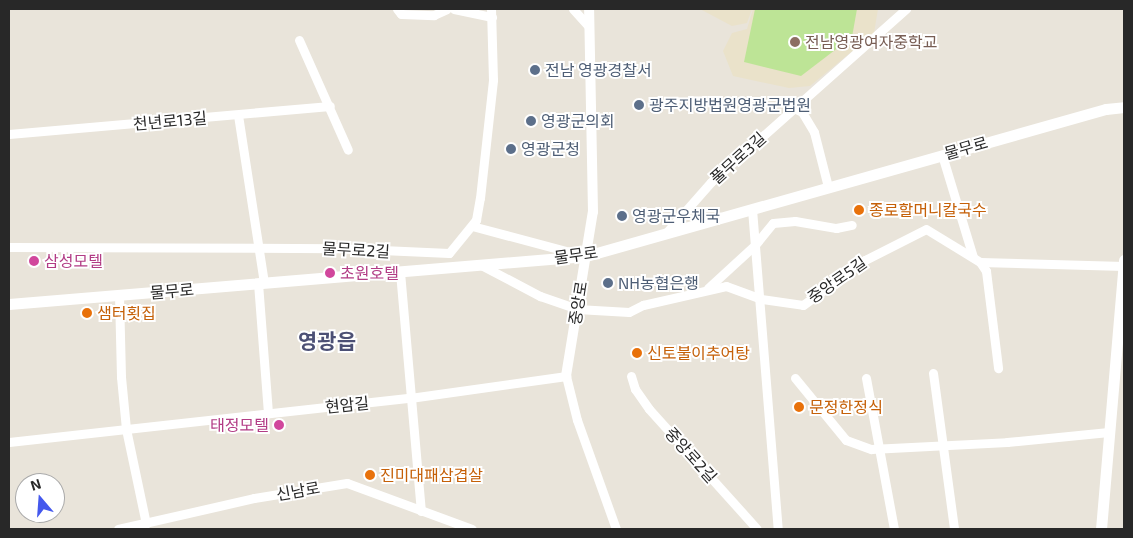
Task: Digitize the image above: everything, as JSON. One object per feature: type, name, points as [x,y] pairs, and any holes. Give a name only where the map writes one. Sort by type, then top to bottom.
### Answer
[{"type":"main road","name":"물무로","points":[[9,304],[586,256],[1106,109],[1124,107]]},
{"type":"main road","points":[[1101,529],[1109,432],[1120,359],[1124,260]]},
{"type":"street","points":[[397,9],[401,14],[434,15],[447,9]]},
{"type":"street","points":[[454,9],[493,11]]},
{"type":"street","points":[[573,9],[589,27]]},
{"type":"street","name":"중앙로","points":[[589,9],[593,212],[566,376],[577,420],[616,529]]},
{"type":"street","name":"풀무로3길","points":[[666,233],[711,182],[906,9]]},
{"type":"street","name":"물무로2길","points":[[9,247],[258,248],[449,252],[472,226],[480,198],[493,80],[493,11]]},
{"type":"street","points":[[299,40],[348,150]]},
{"type":"street","name":"천년로13길","points":[[9,134],[330,106]]},
{"type":"street","points":[[794,108],[802,112],[814,132],[828,187]]},
{"type":"street","points":[[238,115],[258,248],[268,414]]},
{"type":"street","points":[[942,155],[977,260],[986,271],[998,368]]},
{"type":"street","points":[[752,209],[778,529]]},
{"type":"street","points":[[708,288],[756,245],[773,223],[795,221],[836,228],[852,225]]},
{"type":"street","points":[[472,226],[586,256]]},
{"type":"street","name":"중앙로5길","points":[[481,265],[540,296],[577,309],[630,312],[643,305],[708,288],[726,286],[760,298],[803,304],[865,260],[926,229],[977,260]]},
{"type":"street","points":[[977,260],[1124,266]]},
{"type":"street","points":[[400,272],[421,512]]},
{"type":"street","points":[[119,295],[121,377],[126,429],[146,524]]},
{"type":"street","points":[[933,373],[954,529]]},
{"type":"street","name":"현암길","points":[[9,442],[410,398],[566,376]]},
{"type":"street","name":"중앙로2길","points":[[631,376],[634,388],[649,409],[757,529]]},
{"type":"street","points":[[796,378],[846,440],[878,448],[1109,432]]},
{"type":"street","points":[[866,378],[894,529]]},
{"type":"street","name":"신남로","points":[[118,529],[254,498],[347,483],[421,512],[472,529]]},
{"type":"shaded area","points":[[700,9],[752,9],[747,23],[732,26]]},
{"type":"shaded area","name":"전남영광여자중학교","points":[[753,9],[878,9],[874,33],[810,86],[789,88],[733,76],[723,51],[732,33],[747,29]]},
{"type":"green space","name":"전남영광여자중학교","points":[[755,9],[857,9],[852,37],[801,76],[744,62]]},
{"type":"place","name":"전남영광여자중학교","points":[[795,42]]},
{"type":"place","name":"전남 영광경찰서","points":[[535,70]]},
{"type":"place","name":"광주지방법원영광군법원","points":[[639,105]]},
{"type":"place","name":"영광군의회","points":[[531,121]]},
{"type":"place","name":"영광군청","points":[[511,149]]},
{"type":"place","name":"종로할머니칼국수","points":[[859,210]]},
{"type":"place","name":"영광군우체국","points":[[622,216]]},
{"type":"place","name":"삼성모텔","points":[[34,261]]},
{"type":"place","name":"초원호텔","points":[[330,273]]},
{"type":"place","name":"NH농협은행","points":[[608,283]]},
{"type":"place","name":"샘터횟집","points":[[87,313]]},
{"type":"place","name":"신토불이추어탕","points":[[637,353]]},
{"type":"place","name":"문정한정식","points":[[799,407]]},
{"type":"place","name":"태정모텔","points":[[279,425]]},
{"type":"place","name":"진미대패삼겹살","points":[[370,475]]},
{"type":"district","name":"영광읍","points":[[327,341]]}]
